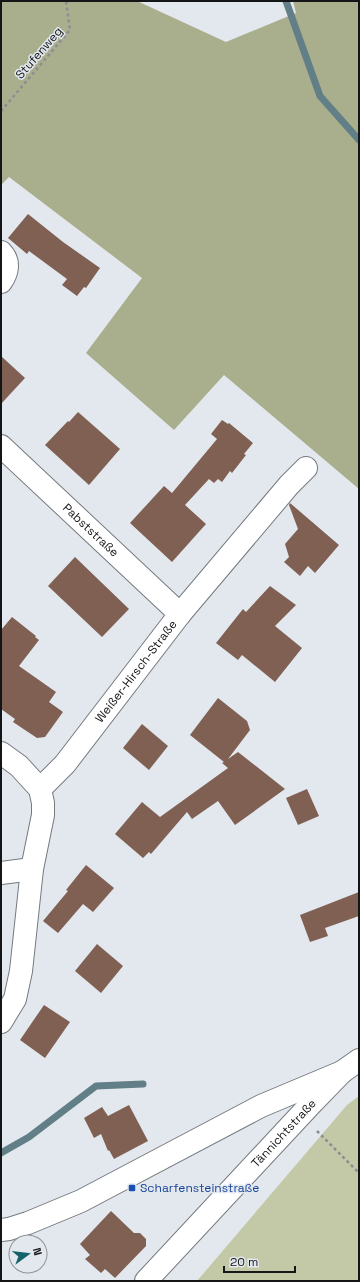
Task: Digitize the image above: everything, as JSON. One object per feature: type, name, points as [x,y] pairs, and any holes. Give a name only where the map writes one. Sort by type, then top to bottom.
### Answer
[{"type":"street","points":[[1,252],[6,259],[8,266],[6,275],[1,282]]},
{"type":"street","name":"Pabststraße","points":[[1,446],[180,614]]},
{"type":"street","name":"Weißer-Hirsch-Straße","points":[[40,789],[65,764],[180,614],[289,485],[306,468]]},
{"type":"street","points":[[1,753],[19,766],[40,789],[43,803],[43,815],[32,869],[21,971],[14,999],[1,1022]]},
{"type":"street","points":[[1,873],[32,869]]},
{"type":"street","points":[[1,1230],[28,1223],[81,1201],[261,1106],[350,1066]]},
{"type":"street","name":"Tännichtstraße","points":[[146,1281],[300,1115],[350,1066]]},
{"type":"path","name":"Stufenweg","points":[[1,111],[70,30],[66,1]]},
{"type":"path","points":[[300,1115],[359,1173]]},
{"type":"green space","points":[[1,1],[137,1],[226,42],[296,13],[293,1],[359,1],[359,489],[224,375],[174,430],[86,353],[142,278],[9,177],[1,185]]},
{"type":"green space","points":[[359,1096],[359,1281],[197,1281],[347,1105]]},
{"type":"building","points":[[28,214],[63,242],[100,268],[86,288],[84,287],[77,296],[62,285],[67,279],[29,251],[27,254],[8,238]]},
{"type":"building","points":[[1,356],[25,378],[1,404]]},
{"type":"building","points":[[78,412],[120,449],[89,485],[45,445]]},
{"type":"building","points":[[222,420],[228,424],[229,423],[253,443],[232,473],[230,471],[222,482],[218,479],[214,483],[209,479],[185,505],[206,524],[172,562],[130,523],[164,486],[172,493],[217,439],[211,434]]},
{"type":"building","points":[[290,503],[339,545],[315,573],[308,566],[300,576],[284,562],[289,557],[285,544],[298,529],[289,505]]},
{"type":"building","points":[[75,557],[129,609],[102,637],[48,586]]},
{"type":"building","points":[[270,586],[296,605],[275,626],[302,648],[275,682],[242,655],[238,660],[216,643],[243,609],[246,612]]},
{"type":"building","points":[[12,617],[39,640],[19,666],[56,692],[49,702],[63,712],[45,737],[37,738],[13,722],[15,719],[1,709],[1,630]]},
{"type":"building","points":[[218,698],[247,721],[250,730],[228,759],[238,752],[285,789],[235,825],[218,801],[192,819],[187,812],[151,854],[149,852],[143,858],[115,834],[142,802],[160,817],[228,768],[222,763],[224,762],[190,735]]},
{"type":"building","points":[[142,724],[168,746],[149,770],[123,748]]},
{"type":"building","points":[[307,789],[319,816],[298,825],[286,798]]},
{"type":"building","points":[[86,865],[114,888],[93,912],[83,904],[58,933],[43,921],[68,891],[66,890]]},
{"type":"building","points":[[359,892],[359,916],[325,928],[328,936],[310,942],[300,915]]},
{"type":"building","points":[[97,944],[123,966],[101,993],[75,971]]},
{"type":"building","points":[[44,1005],[70,1022],[45,1058],[20,1040]]},
{"type":"building","points":[[129,1105],[148,1141],[114,1159],[109,1150],[108,1151],[101,1134],[94,1138],[84,1118],[102,1107],[108,1116]]},
{"type":"building","points":[[111,1211],[134,1233],[140,1233],[146,1239],[146,1246],[115,1278],[105,1269],[101,1273],[85,1259],[90,1255],[80,1244]]},
{"type":"waterway","points":[[286,1],[320,96],[359,140]]},
{"type":"waterway","points":[[1,1153],[29,1137],[96,1086],[143,1084]]},
{"type":"place","name":"Scharfensteinstraße","points":[[132,1188]]}]
